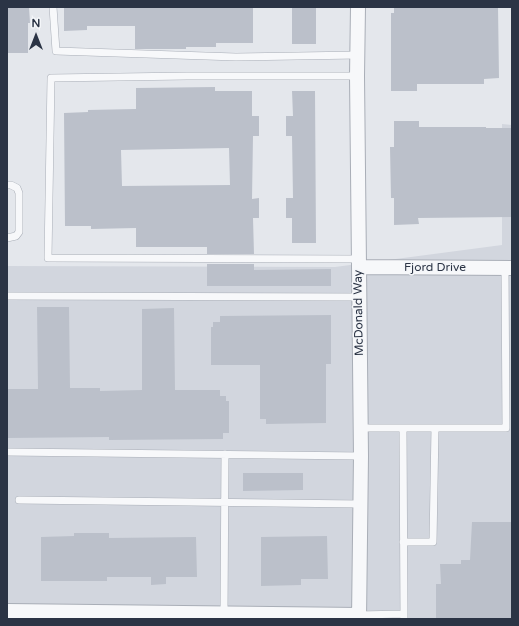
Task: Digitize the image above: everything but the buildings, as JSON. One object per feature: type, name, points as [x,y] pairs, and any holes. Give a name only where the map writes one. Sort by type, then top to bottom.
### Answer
[{"type":"street","name":"McDonald Way","points":[[358,7],[361,456],[359,617]]},
{"type":"street","name":"Fjord Drive","points":[[359,263],[509,268]]},
{"type":"street","points":[[7,611],[359,617]]},
{"type":"lane","points":[[53,7],[56,51],[236,57],[358,55]]},
{"type":"lane","points":[[358,76],[51,78],[48,258],[359,263]]},
{"type":"lane","points":[[7,185],[17,188],[19,193],[19,232],[16,236],[7,238]]},
{"type":"lane","points":[[506,428],[509,268]]},
{"type":"lane","points":[[7,296],[359,297]]},
{"type":"lane","points":[[360,428],[506,428],[512,433]]},
{"type":"lane","points":[[359,617],[404,616],[403,428]]},
{"type":"lane","points":[[403,542],[433,542],[435,428]]},
{"type":"lane","points":[[7,452],[361,456]]},
{"type":"lane","points":[[225,454],[225,502],[233,615]]},
{"type":"lane","points":[[19,500],[360,504]]},
{"type":"shaded area","points":[[502,124],[512,125],[512,619],[7,619],[7,266],[335,267],[502,245]]}]
